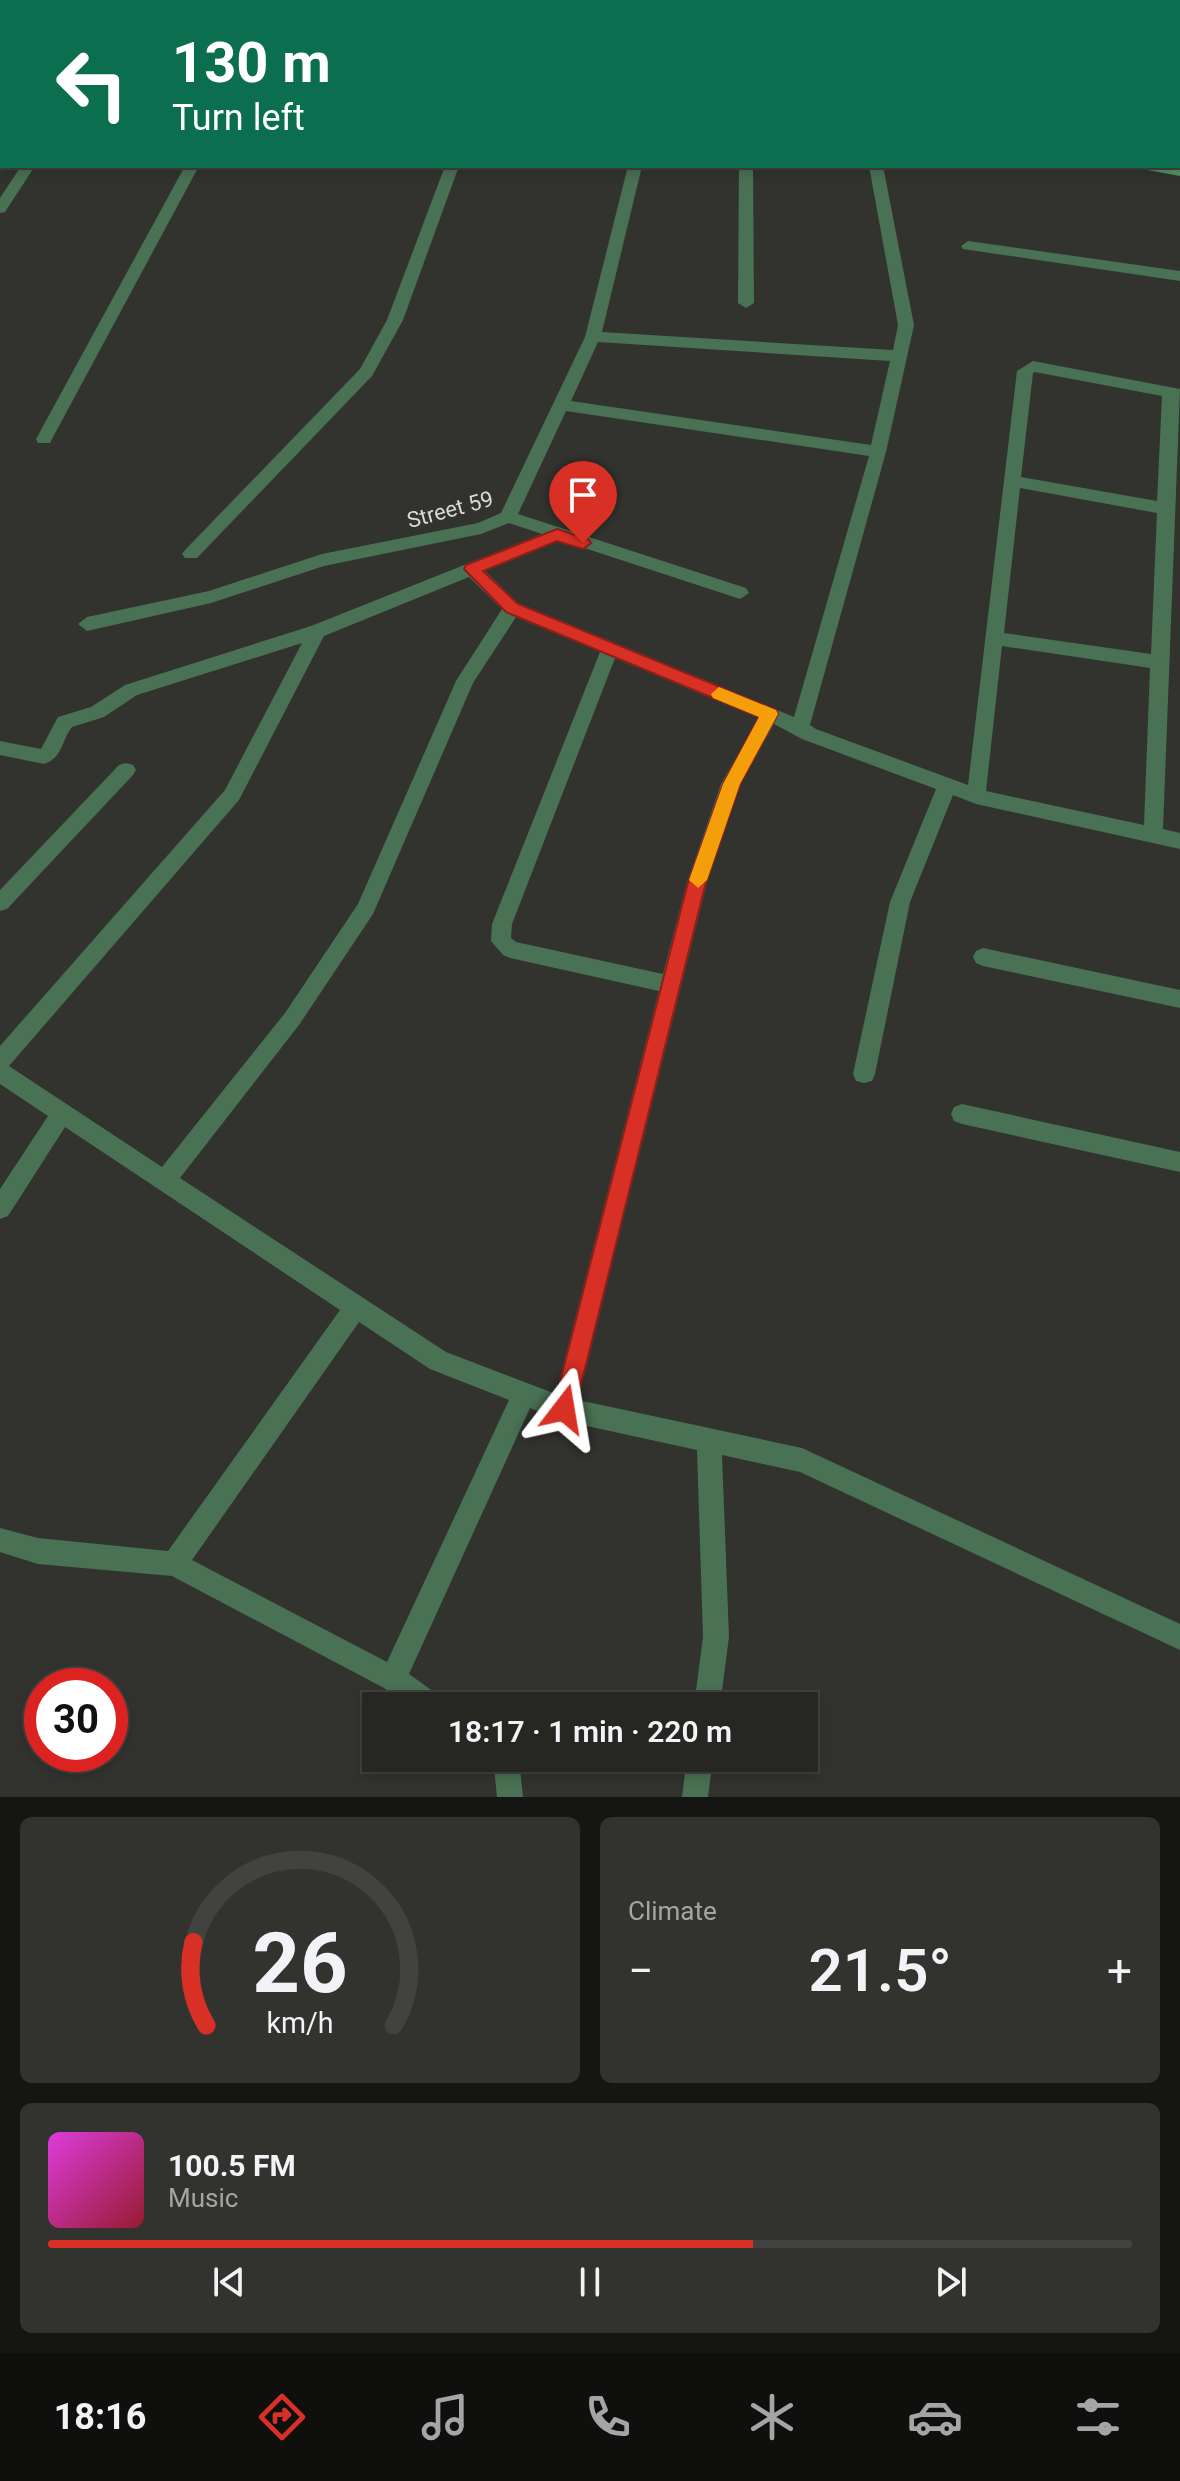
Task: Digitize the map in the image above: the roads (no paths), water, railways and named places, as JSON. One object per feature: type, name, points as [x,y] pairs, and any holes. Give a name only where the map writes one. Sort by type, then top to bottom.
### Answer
[{"type":"street","points":[[0,209],[27,168]]},
{"type":"street","points":[[44,439],[191,168]]},
{"type":"street","points":[[191,554],[366,372],[395,320],[451,168]]},
{"type":"street","name":"Street 59","points":[[87,624],[211,597],[322,560],[481,528],[508,517],[593,337],[635,168]]},
{"type":"street","points":[[746,168],[746,303]]},
{"type":"street","points":[[800,727],[878,452],[906,325],[876,168]]},
{"type":"street","points":[[1158,168],[1180,172]]},
{"type":"street","points":[[968,246],[1180,276]]},
{"type":"street","points":[[593,337],[901,356]]},
{"type":"street","points":[[976,796],[1025,371],[1033,366],[1175,394],[1164,508],[1153,836]]},
{"type":"street","points":[[560,405],[878,452]]},
{"type":"street","points":[[1011,481],[1164,508]]},
{"type":"street","points":[[508,517],[740,593]]},
{"type":"street","points":[[0,748],[44,757],[52,750],[57,732],[65,722],[97,712],[131,690],[317,631],[557,535]]},
{"type":"street","points":[[472,569],[512,608],[770,714],[809,734],[976,796],[1180,841]]},
{"type":"street","points":[[164,1181],[292,1019],[366,908],[465,681],[512,608]]},
{"type":"street","points":[[0,1061],[232,795],[317,631]]},
{"type":"street","points":[[994,638],[1158,662]]},
{"type":"street","points":[[610,648],[502,924],[501,941],[510,949],[671,985]]},
{"type":"street","points":[[564,1409],[696,886],[731,784],[770,714]]},
{"type":"street","points":[[3,895],[126,770]]},
{"type":"street","points":[[864,1074],[900,902],[947,785]]},
{"type":"street","points":[[983,957],[1180,999]]},
{"type":"street","points":[[0,1072],[438,1361],[564,1409],[802,1460],[1180,1637]]},
{"type":"street","points":[[0,1209],[62,1113]]},
{"type":"street","points":[[962,1114],[1180,1162]]},
{"type":"street","points":[[174,1564],[356,1307]]},
{"type":"street","points":[[393,1679],[524,1394]]},
{"type":"street","points":[[709,1440],[716,1637],[709,1692]]},
{"type":"street","points":[[0,1540],[38,1551],[174,1564],[393,1679],[412,1692]]},
{"type":"street","points":[[507,1772],[510,1797]]},
{"type":"street","points":[[695,1797],[698,1772]]}]
